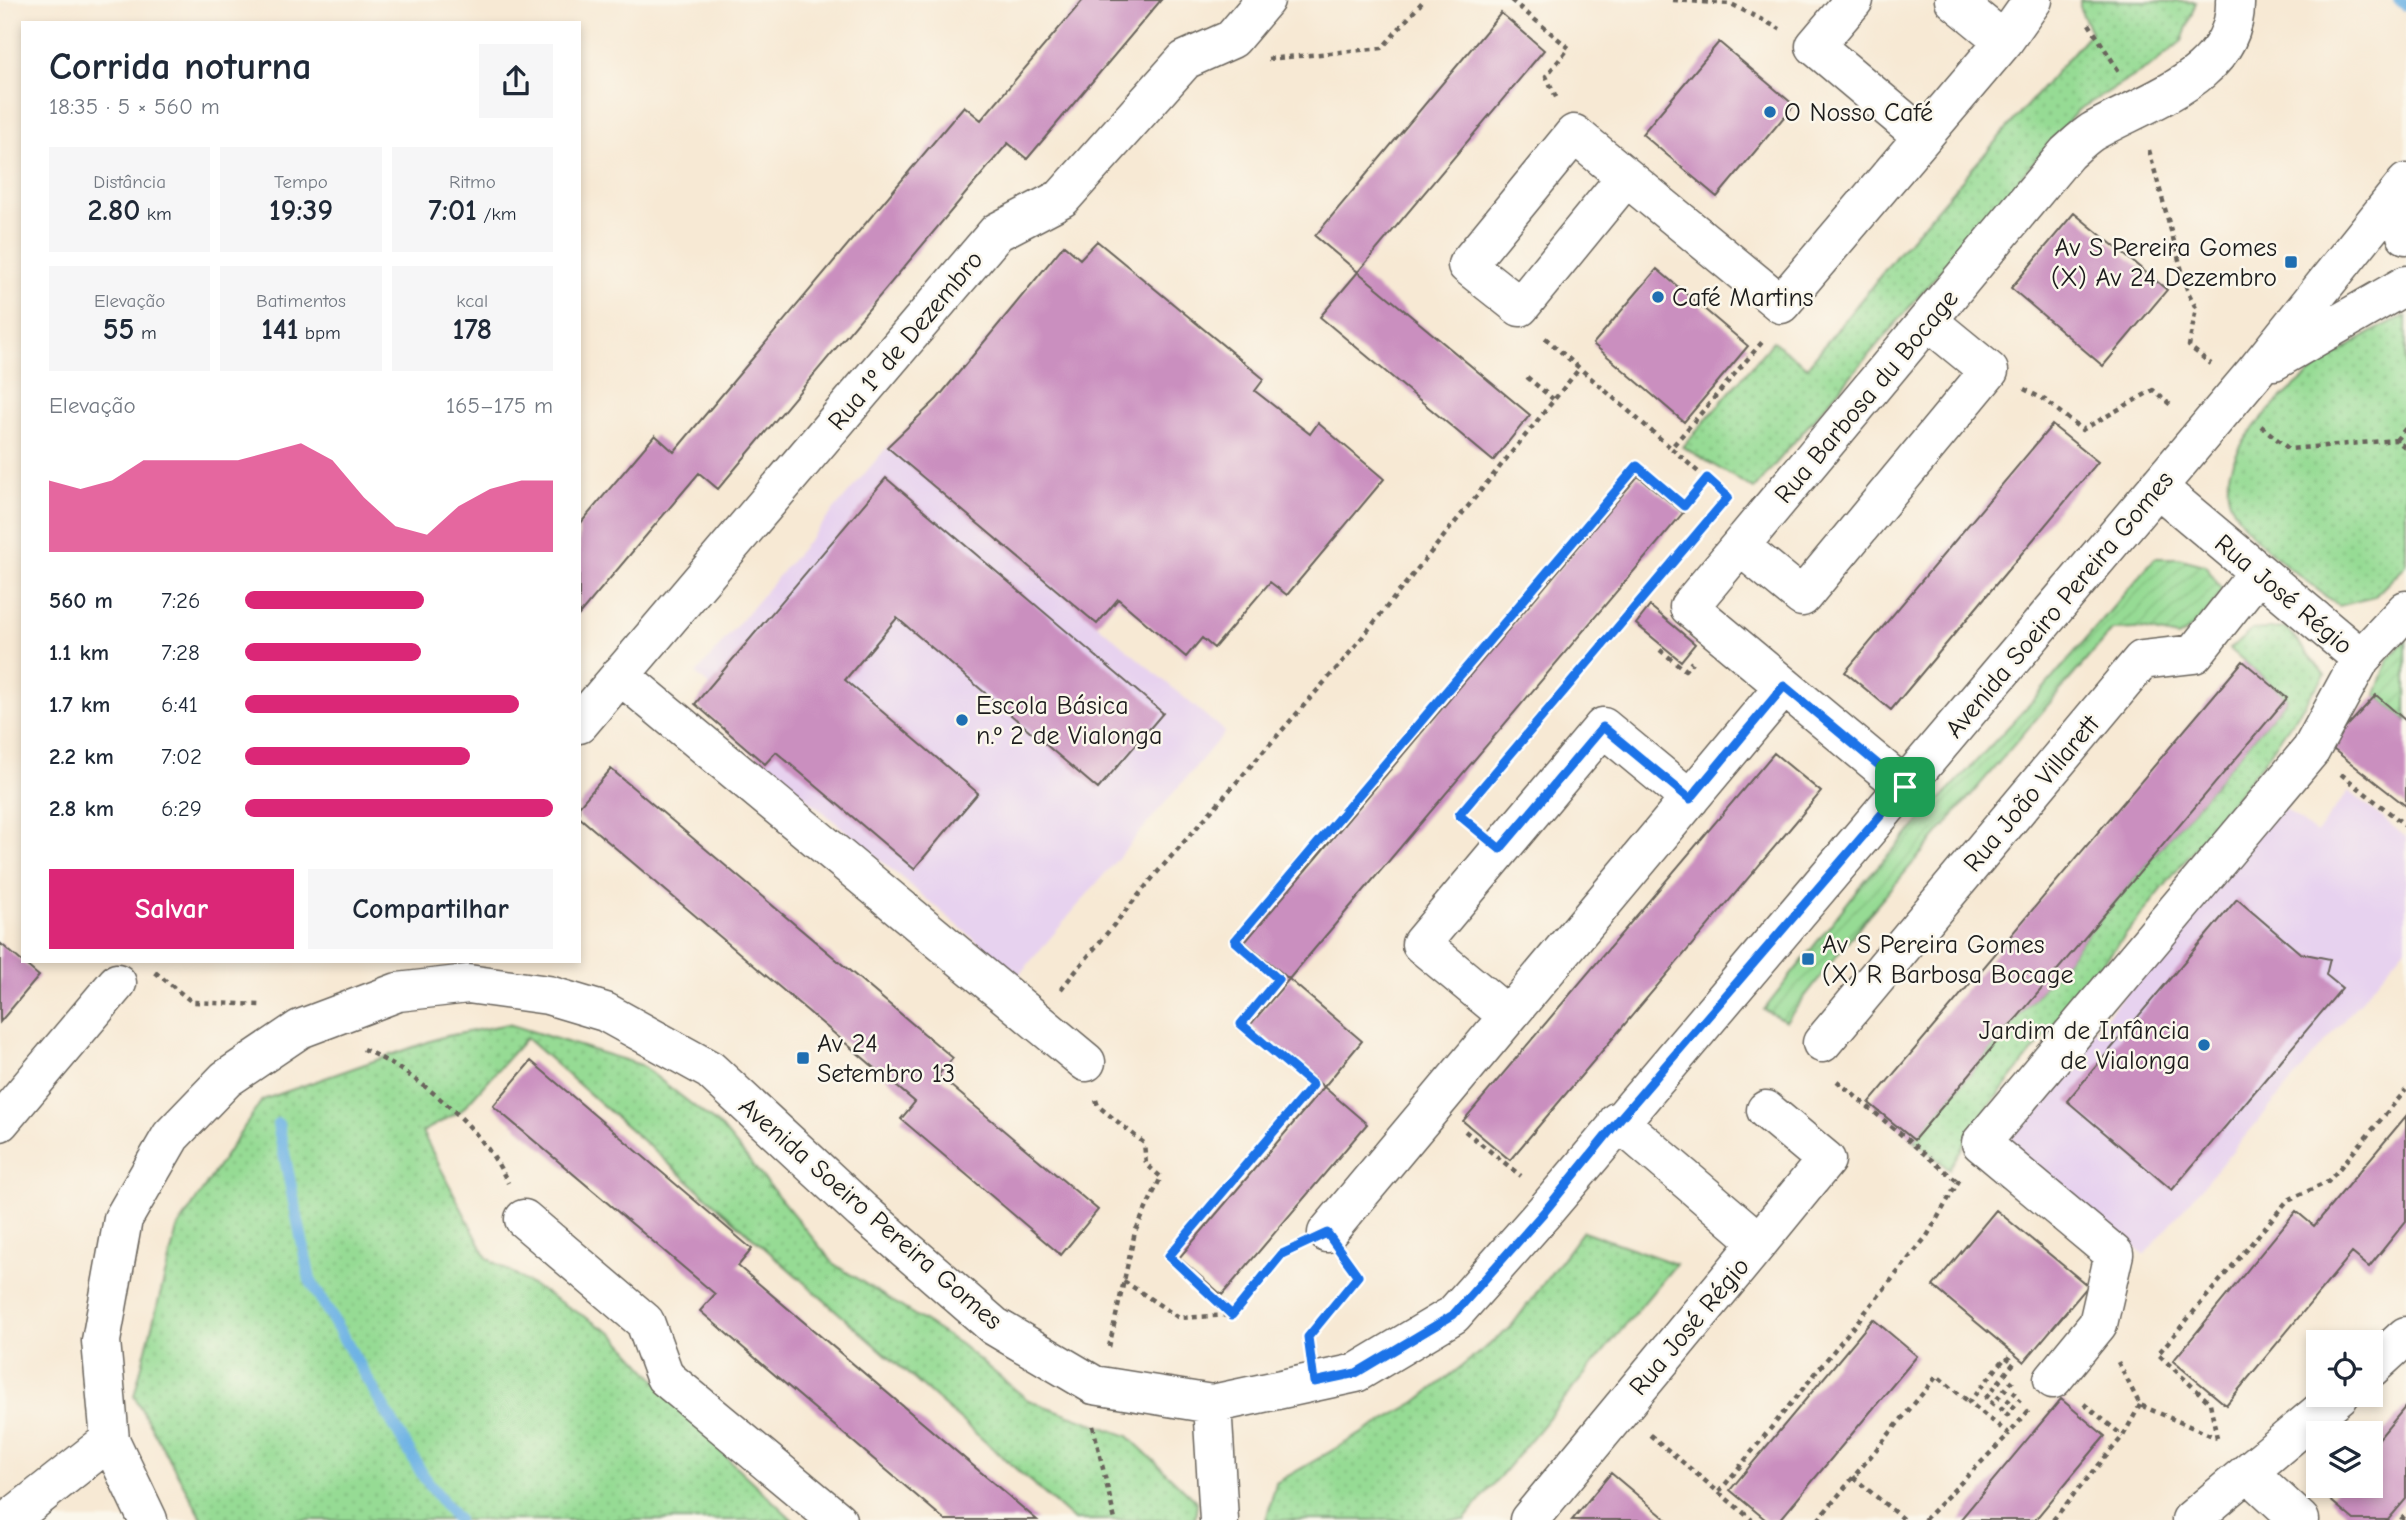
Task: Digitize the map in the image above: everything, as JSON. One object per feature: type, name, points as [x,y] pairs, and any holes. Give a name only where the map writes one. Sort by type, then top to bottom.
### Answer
[{"type":"street","name":"Rua 1º de Dezembro","points":[[581,722],[997,232],[1062,198],[1185,60],[1232,39],[1265,0]]},
{"type":"street","points":[[1854,0],[1815,47],[1922,136]]},
{"type":"street","points":[[1954,0],[2004,41]]},
{"type":"street","points":[[1626,177],[1520,307],[1467,265],[1574,134],[1781,304],[2004,41],[2033,0]]},
{"type":"street","name":"Rua Barbosa du Bocage","points":[[1905,787],[1689,607],[2067,153],[2089,134],[2192,78],[2215,59],[2229,38],[2235,0]]},
{"type":"street","name":"Avenida Soeiro Pereira Gomes","points":[[148,1520],[110,1440],[102,1341],[124,1219],[171,1136],[226,1079],[300,1029],[398,992],[468,972],[605,1012],[710,1070],[862,1211],[995,1326],[1094,1385],[1212,1404],[1356,1373],[1453,1315],[1545,1211],[1618,1121],[1905,787],[2242,387],[2406,183]]},
{"type":"street","points":[[2406,189],[2401,206],[2406,235]]},
{"type":"street","name":"Avenida Soeiro Pereira Gomes","points":[[2242,387],[2406,285]]},
{"type":"street","points":[[1741,547],[1802,597],[1989,370],[1928,321]]},
{"type":"street","name":"Rua José Régio","points":[[2157,487],[2257,574],[2361,658],[2406,610]]},
{"type":"street","name":"Rua João Villarett","points":[[1826,1059],[2142,660],[2194,653],[2257,574]]},
{"type":"street","points":[[2032,1378],[2098,1324],[2115,1254],[1981,1143],[2311,750],[2361,658]]},
{"type":"street","points":[[620,675],[1086,1062]]},
{"type":"street","points":[[1327,1233],[1784,686]]},
{"type":"street","points":[[1508,1016],[1421,943],[1603,727],[1690,799]]},
{"type":"street","points":[[0,1122],[117,983]]},
{"type":"street","points":[[1759,1242],[1826,1160],[1766,1110]]},
{"type":"street","name":"Rua José Régio","points":[[1529,1520],[1759,1242],[1618,1121]]},
{"type":"street","points":[[524,1219],[645,1322],[665,1377],[836,1520]]},
{"type":"street","points":[[2383,1357],[2406,1336]]},
{"type":"street","points":[[1212,1404],[1219,1520]]},
{"type":"street","points":[[2192,1520],[2326,1407]]},
{"type":"street","points":[[9,1520],[25,1504],[58,1484],[110,1440]]},
{"type":"street","points":[[2248,1472],[2300,1520]]},
{"type":"path","points":[[1259,60],[1382,48],[1424,0]]},
{"type":"path","points":[[1511,0],[1569,48],[1546,76],[1574,134]]},
{"type":"path","points":[[1673,0],[1731,4],[1815,47]]},
{"type":"path","points":[[2089,24],[2124,79]]},
{"type":"path","points":[[2146,141],[2188,293],[2196,308],[2189,346],[2213,367]]},
{"type":"path","points":[[1671,448],[1772,330]]},
{"type":"path","points":[[1552,347],[1728,497],[1720,507]]},
{"type":"path","points":[[1036,1019],[1156,875],[1343,661],[1579,369]]},
{"type":"path","points":[[1527,377],[1553,399]]},
{"type":"path","points":[[2242,387],[2289,449],[2396,440],[2406,448]]},
{"type":"path","points":[[2045,400],[2082,430],[2153,390],[2177,410]]},
{"type":"path","points":[[2396,440],[2406,428]]},
{"type":"path","points":[[1232,1315],[1169,1256],[1313,1085],[1241,1024],[1278,979],[1235,941],[1637,466],[1684,506],[1707,478]]},
{"type":"path","points":[[1500,849],[1459,815],[1659,579]]},
{"type":"path","points":[[1660,650],[1685,670],[1697,655]]},
{"type":"path","points":[[2311,750],[2406,826]]},
{"type":"path","points":[[158,972],[192,1002],[261,1006]]},
{"type":"path","points":[[360,1047],[397,1065],[434,1093],[461,1121],[497,1159],[524,1219]]},
{"type":"path","points":[[1826,1059],[1958,1182]]},
{"type":"path","points":[[2053,1520],[2123,1436],[2140,1405],[2217,1438],[2210,1403],[2158,1354],[2288,1200],[2328,1182],[2406,1090]]},
{"type":"path","points":[[1434,1105],[1522,1177]]},
{"type":"path","points":[[1121,1125],[1144,1143],[1146,1164],[1161,1177]]},
{"type":"path","points":[[1719,1492],[1927,1236],[1981,1143]]},
{"type":"path","points":[[1124,1281],[1179,1318],[1232,1315],[1282,1254],[1327,1233],[1358,1276],[1308,1337],[1314,1382]]},
{"type":"path","points":[[1969,1402],[2006,1357],[2014,1363],[1986,1398],[1993,1404],[2043,1370],[2007,1415],[2001,1410],[2032,1378]]},
{"type":"path","points":[[1818,1520],[1937,1376],[2009,1434]]},
{"type":"path","points":[[2032,1378],[2123,1436]]},
{"type":"path","points":[[1619,1410],[1752,1520]]},
{"type":"path","points":[[1924,1520],[2009,1434],[2029,1410]]},
{"type":"path","points":[[1853,1477],[1904,1520]]},
{"type":"path","points":[[2401,1520],[2406,1514]]},
{"type":"shaded area","name":"Escola Básica n.º 2 de Vialonga","points":[[887,447],[1225,732],[1018,976],[695,704],[710,686],[696,674]]},
{"type":"shaded area","name":"Jardim de Infância de Vialonga","points":[[2349,791],[2406,837],[2406,947],[2144,1255],[2006,1142],[2278,803],[2316,833]]},
{"type":"green space","points":[[2080,0],[2196,2],[2182,41],[2151,66],[2078,110],[1754,489],[1683,447],[1773,341],[1807,367],[1901,250],[2091,32],[2080,9]]},
{"type":"green space","points":[[2406,316],[2406,565],[2374,597],[2338,606],[2253,535],[2233,508],[2228,481],[2237,452],[2258,423],[2286,394],[2318,367],[2382,327]]},
{"type":"green space","points":[[2155,558],[2178,558],[2205,565],[2222,590],[2203,621],[2178,637],[2141,629],[2112,630],[1866,918],[1786,1021],[1764,1010],[1866,879],[2038,695]]},
{"type":"green space","points":[[2287,628],[2325,675],[2265,760],[1982,1115],[1949,1169],[1914,1140],[2287,698],[2230,649],[2252,630]]},
{"type":"green space","points":[[2406,639],[2406,721],[2376,695],[2388,660]]},
{"type":"green space","points":[[508,1024],[641,1065],[722,1128],[834,1264],[960,1344],[1028,1400],[1128,1436],[1197,1502],[1195,1520],[1074,1520],[526,1038],[461,1111],[422,1132],[487,1258],[615,1335],[730,1461],[793,1520],[203,1520],[134,1396],[177,1229],[262,1100],[442,1037]]},
{"type":"green space","points":[[1583,1231],[1676,1264],[1464,1520],[1266,1520],[1276,1483],[1416,1402],[1509,1329]]},
{"type":"building","points":[[1083,0],[1161,0],[1027,159],[1008,143],[718,489],[699,473],[581,613],[581,523],[655,435],[674,452],[964,106],[981,120]]},
{"type":"building","points":[[1501,13],[1544,50],[1358,272],[1315,236]]},
{"type":"building","points":[[1719,42],[1794,105],[1717,197],[1642,134]]},
{"type":"building","points":[[2074,213],[2167,290],[2103,366],[2011,288]]},
{"type":"building","points":[[1097,241],[1264,379],[1255,391],[1310,434],[1318,423],[1384,479],[1287,595],[1270,582],[1214,648],[1202,638],[1186,657],[1118,599],[1097,624],[887,447],[937,399],[1064,245],[1080,259]]},
{"type":"building","points":[[1657,269],[1748,346],[1684,422],[1593,344]]},
{"type":"building","points":[[1358,272],[1530,415],[1493,461],[1320,317]]},
{"type":"building","points":[[2052,425],[2098,462],[1891,710],[1845,672]]},
{"type":"building","points":[[1638,476],[1683,513],[1289,979],[1245,942]]},
{"type":"building","points":[[886,478],[1163,713],[1098,789],[897,618],[845,680],[978,793],[914,869],[776,752],[765,764],[695,704]]},
{"type":"building","points":[[1650,606],[1695,644],[1681,661],[1636,624]]},
{"type":"building","points":[[2243,661],[2287,698],[1914,1140],[1869,1103]]},
{"type":"building","points":[[2376,695],[2406,721],[2406,806],[2329,746]]},
{"type":"building","points":[[1774,753],[1821,792],[1510,1160],[1463,1121]]},
{"type":"building","points":[[611,769],[953,1058],[938,1075],[1098,1210],[1061,1255],[901,1119],[915,1102],[581,819],[581,804]]},
{"type":"building","points":[[2237,899],[2300,953],[2330,959],[2326,975],[2342,988],[2172,1190],[2067,1101]]},
{"type":"building","points":[[0,943],[39,976],[0,1022]]},
{"type":"building","points":[[1289,979],[1362,1041],[1324,1087],[1250,1025]]},
{"type":"building","points":[[531,1061],[752,1249],[738,1266],[1037,1520],[945,1520],[700,1311],[715,1294],[493,1106]]},
{"type":"building","points":[[1324,1087],[1367,1124],[1222,1295],[1179,1258]]},
{"type":"building","points":[[2406,1116],[2406,1221],[2369,1267],[2352,1253],[2226,1405],[2173,1361],[2296,1211],[2314,1226]]},
{"type":"building","points":[[1996,1210],[2088,1286],[2024,1362],[1933,1286]]},
{"type":"building","points":[[1873,1319],[1917,1356],[1780,1520],[1766,1520],[1730,1490]]},
{"type":"building","points":[[2061,1399],[2105,1436],[2035,1520],[1960,1520]]},
{"type":"building","points":[[2406,1406],[2406,1499],[2388,1520],[2354,1520],[2329,1499],[2383,1498],[2383,1434]]},
{"type":"building","points":[[1611,1473],[1667,1520],[1572,1520]]},
{"type":"waterway","points":[[2399,0],[2406,5]]},
{"type":"waterway","points":[[278,1124],[310,1280],[424,1477],[457,1520]]},
{"type":"place","name":"O Nosso Café","points":[[1770,112]]},
{"type":"place","name":"Av S Pereira Gomes (X) Av 24 Dezembro","points":[[2291,262]]},
{"type":"place","name":"Café Martins","points":[[1658,297]]},
{"type":"place","name":"Escola Básica n.º 2 de Vialonga","points":[[962,720]]},
{"type":"place","name":"Av S Pereira Gomes (X) R Barbosa Bocage","points":[[1808,959]]},
{"type":"place","name":"Jardim de Infância de Vialonga","points":[[2204,1045]]},
{"type":"place","name":"Av 24 Setembro 13","points":[[803,1058]]},
{"type":"route","points":[[1637,466],[1684,506],[1707,478],[1728,497],[1459,815],[1500,849],[1603,727],[1690,799],[1784,686],[1905,787],[1618,1121],[1545,1211],[1453,1315],[1356,1373],[1314,1382],[1308,1337],[1358,1276],[1327,1233],[1282,1254],[1232,1315],[1169,1256],[1313,1085],[1241,1024],[1278,979],[1235,941],[1637,466]]}]
